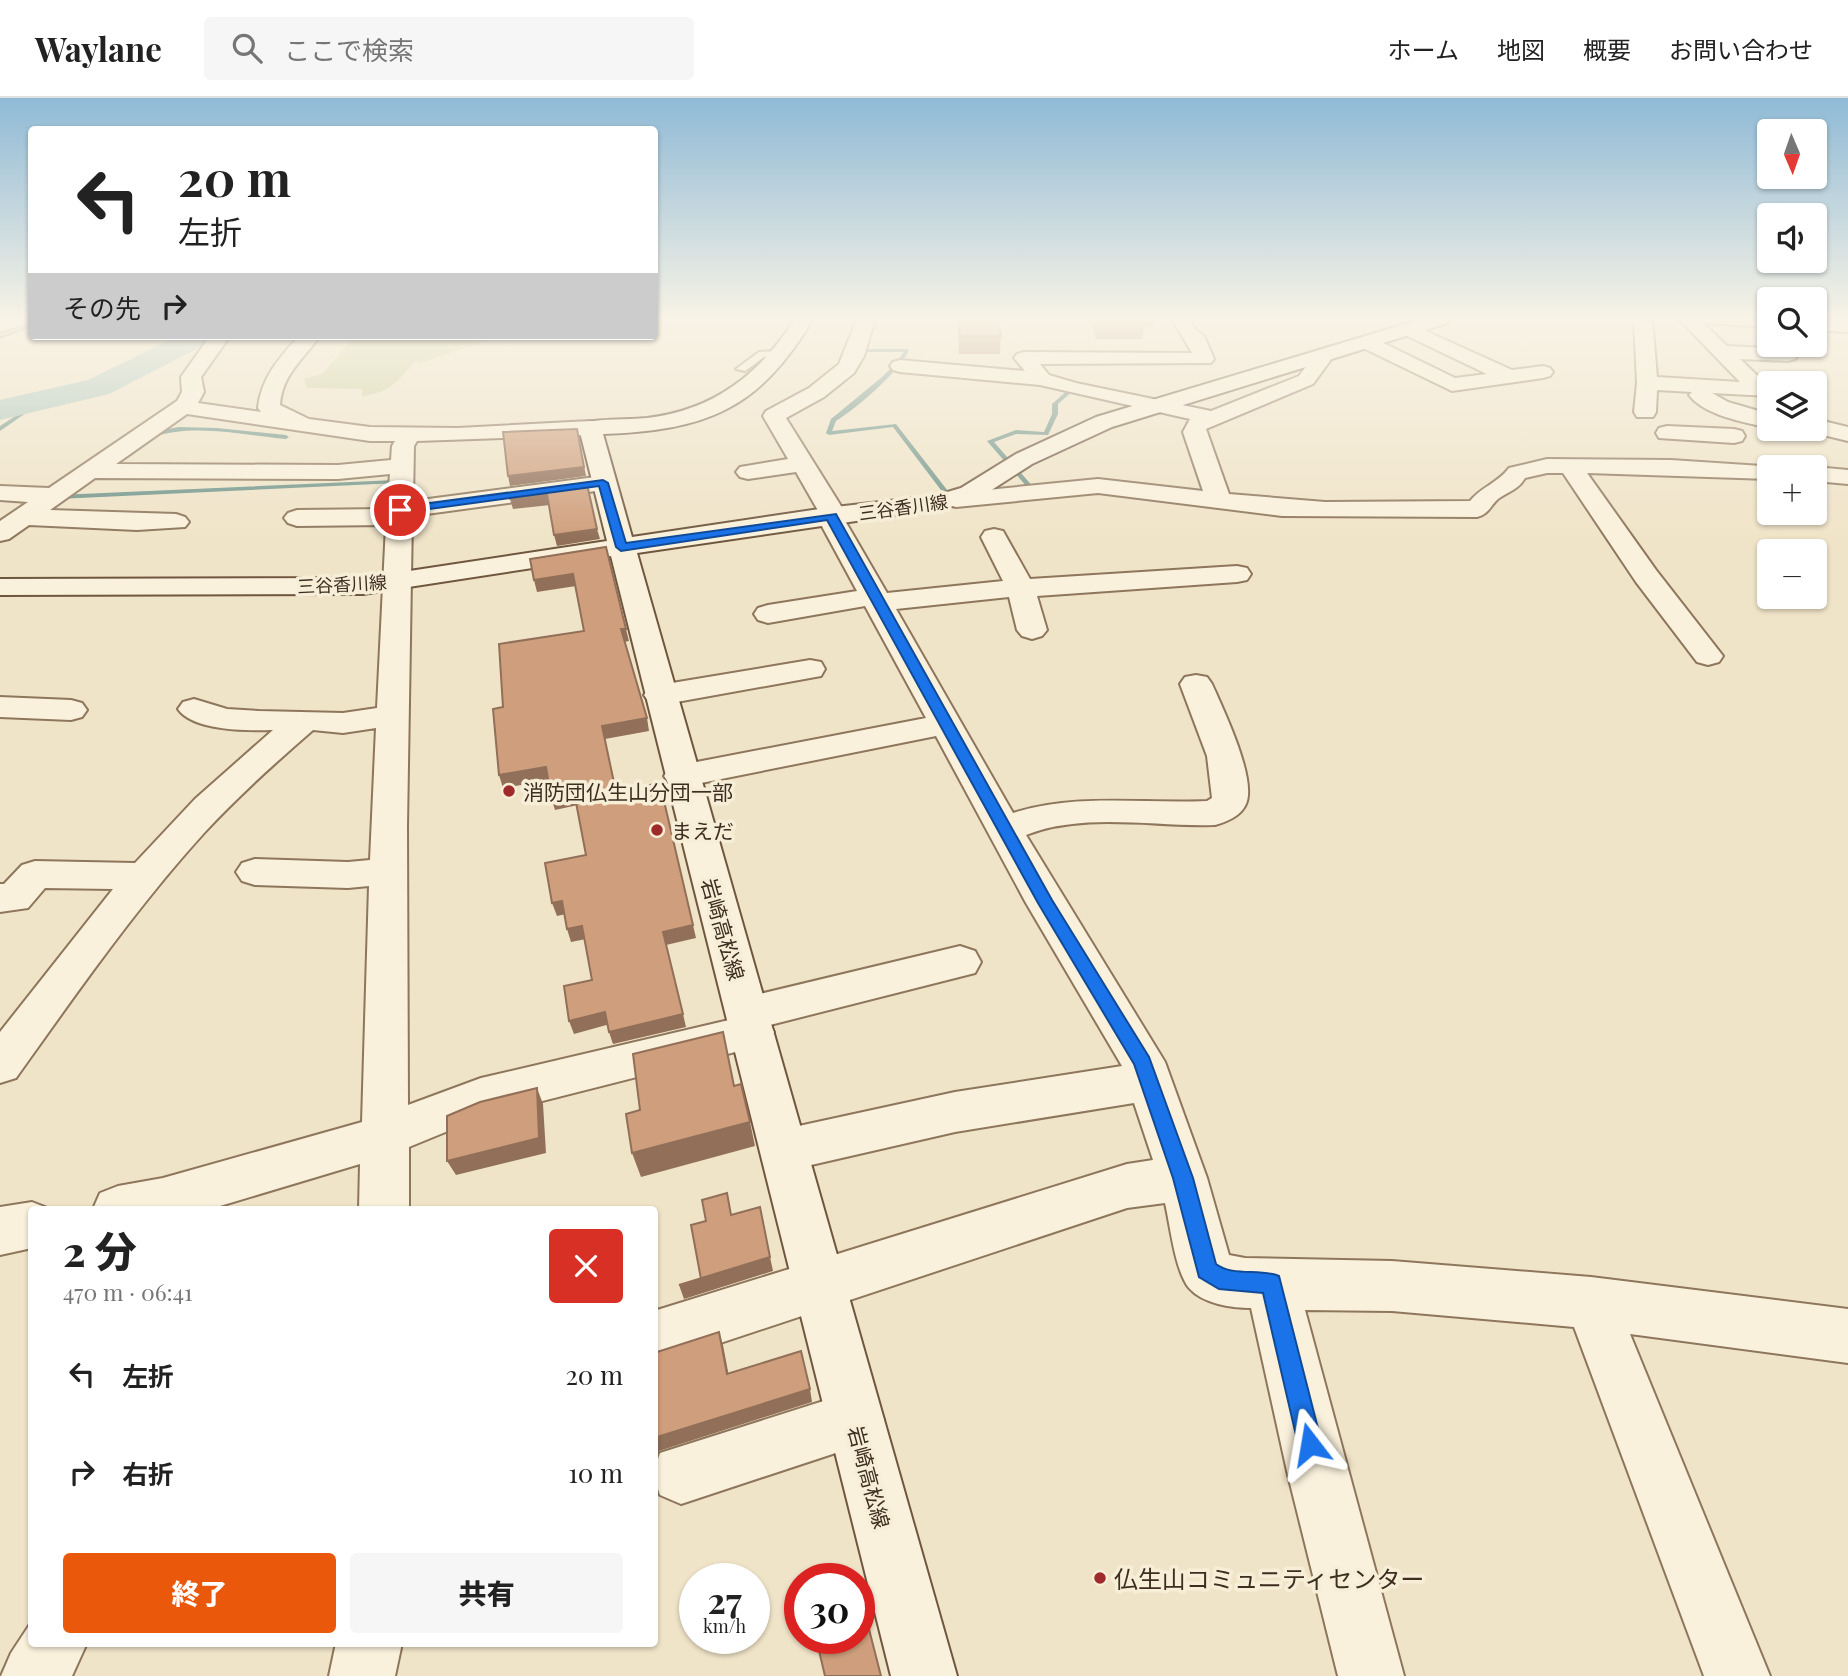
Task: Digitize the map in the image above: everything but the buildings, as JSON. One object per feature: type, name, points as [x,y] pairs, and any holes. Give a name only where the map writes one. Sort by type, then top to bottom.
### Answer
[{"type":"street","points":[[0,533],[183,407],[193,393]]},
{"type":"street","points":[[271,393],[269,408],[305,425]]},
{"type":"street","points":[[88,471],[338,472],[407,451],[590,428],[655,424],[712,409],[733,399],[739,393]]},
{"type":"street","points":[[813,393],[774,416],[804,464],[832,516],[831,519],[1004,830],[1143,1062],[1183,1178],[1207,1270],[1219,1279],[1392,1286],[1591,1303],[1848,1336]]},
{"type":"street","points":[[1097,393],[1214,418]]},
{"type":"street","name":"三谷香川線","points":[[0,587],[363,586],[956,500],[1056,443],[1104,422],[1196,393]]},
{"type":"street","points":[[1219,500],[1194,432],[1196,425],[1275,393]]},
{"type":"street","points":[[1645,412],[1646,393]]},
{"type":"street","points":[[1697,393],[1720,407],[1757,418]]},
{"type":"street","points":[[183,407],[353,433],[407,451]]},
{"type":"street","points":[[1706,435],[1684,408],[1720,407]]},
{"type":"street","points":[[1827,427],[1848,434]]},
{"type":"street","name":"岩崎高松線","points":[[590,428],[924,1676]]},
{"type":"street","points":[[1667,433],[1734,436]]},
{"type":"street","points":[[383,1206],[387,1135],[396,545],[407,451]]},
{"type":"street","points":[[748,472],[804,464]]},
{"type":"street","points":[[1570,466],[1646,576],[1708,656]]},
{"type":"street","points":[[956,500],[1098,486],[1325,510],[1477,509],[1489,494],[1510,483],[1517,472],[1547,467],[1671,467],[1757,471]]},
{"type":"street","points":[[1827,475],[1848,477]]},
{"type":"street","points":[[297,518],[400,513],[603,483]]},
{"type":"street","points":[[0,493],[53,496]]},
{"type":"street","points":[[23,517],[74,518],[94,522],[138,524],[176,522]]},
{"type":"street","points":[[994,537],[1021,587],[1032,630]]},
{"type":"street","points":[[768,614],[876,599],[1237,574]]},
{"type":"street","points":[[660,695],[810,669]]},
{"type":"street","points":[[1004,830],[1025,820],[1071,813],[1215,813],[1230,802],[1231,784],[1225,754],[1196,684]]},
{"type":"street","points":[[0,707],[71,710]]},
{"type":"street","points":[[194,709],[224,719],[343,723],[393,715]]},
{"type":"street","points":[[0,1065],[72,968],[146,877],[221,794],[306,720]]},
{"type":"street","points":[[681,776],[947,724]]},
{"type":"street","points":[[255,872],[348,875],[389,871]]},
{"type":"street","points":[[0,898],[14,898],[35,874],[146,877]]},
{"type":"street","points":[[135,1206],[163,1201],[387,1135],[481,1097],[960,962]]},
{"type":"street","points":[[785,1150],[955,1112],[1150,1081]]},
{"type":"street","points":[[658,1337],[1126,1186],[1183,1178]]},
{"type":"street","points":[[0,1231],[28,1226]]},
{"type":"street","points":[[1272,1283],[1317,1471],[1371,1676]]},
{"type":"street","points":[[1591,1303],[1737,1676]]},
{"type":"street","points":[[681,1474],[855,1420]]},
{"type":"street","points":[[34,1676],[52,1647]]},
{"type":"street","points":[[362,1676],[368,1647]]},
{"type":"green space","points":[[362,393],[378,393],[371,395],[362,396]]},
{"type":"waterway","points":[[0,410],[74,393]]},
{"type":"waterway","points":[[867,393],[833,420],[829,433],[894,425],[949,497],[956,497]]},
{"type":"waterway","points":[[1024,489],[1031,488],[990,441],[1016,432],[1046,434],[1055,414],[1055,404],[1068,393]]},
{"type":"waterway","points":[[0,404],[21,409],[23,413],[0,429]]},
{"type":"waterway","points":[[153,435],[164,431],[197,429],[286,437]]},
{"type":"waterway","points":[[58,497],[396,482]]},
{"type":"place","name":"消防団仏生山分団一部","points":[[509,791]]},
{"type":"place","name":"まえだ","points":[[657,830]]},
{"type":"place","name":"仏生山コミュニティセンター","points":[[1100,1578]]},
{"type":"route","points":[[400,510],[603,483],[621,547],[832,516],[831,519],[1046,903],[1143,1062],[1183,1178],[1207,1270],[1219,1279],[1272,1283],[1310,1444]]}]
